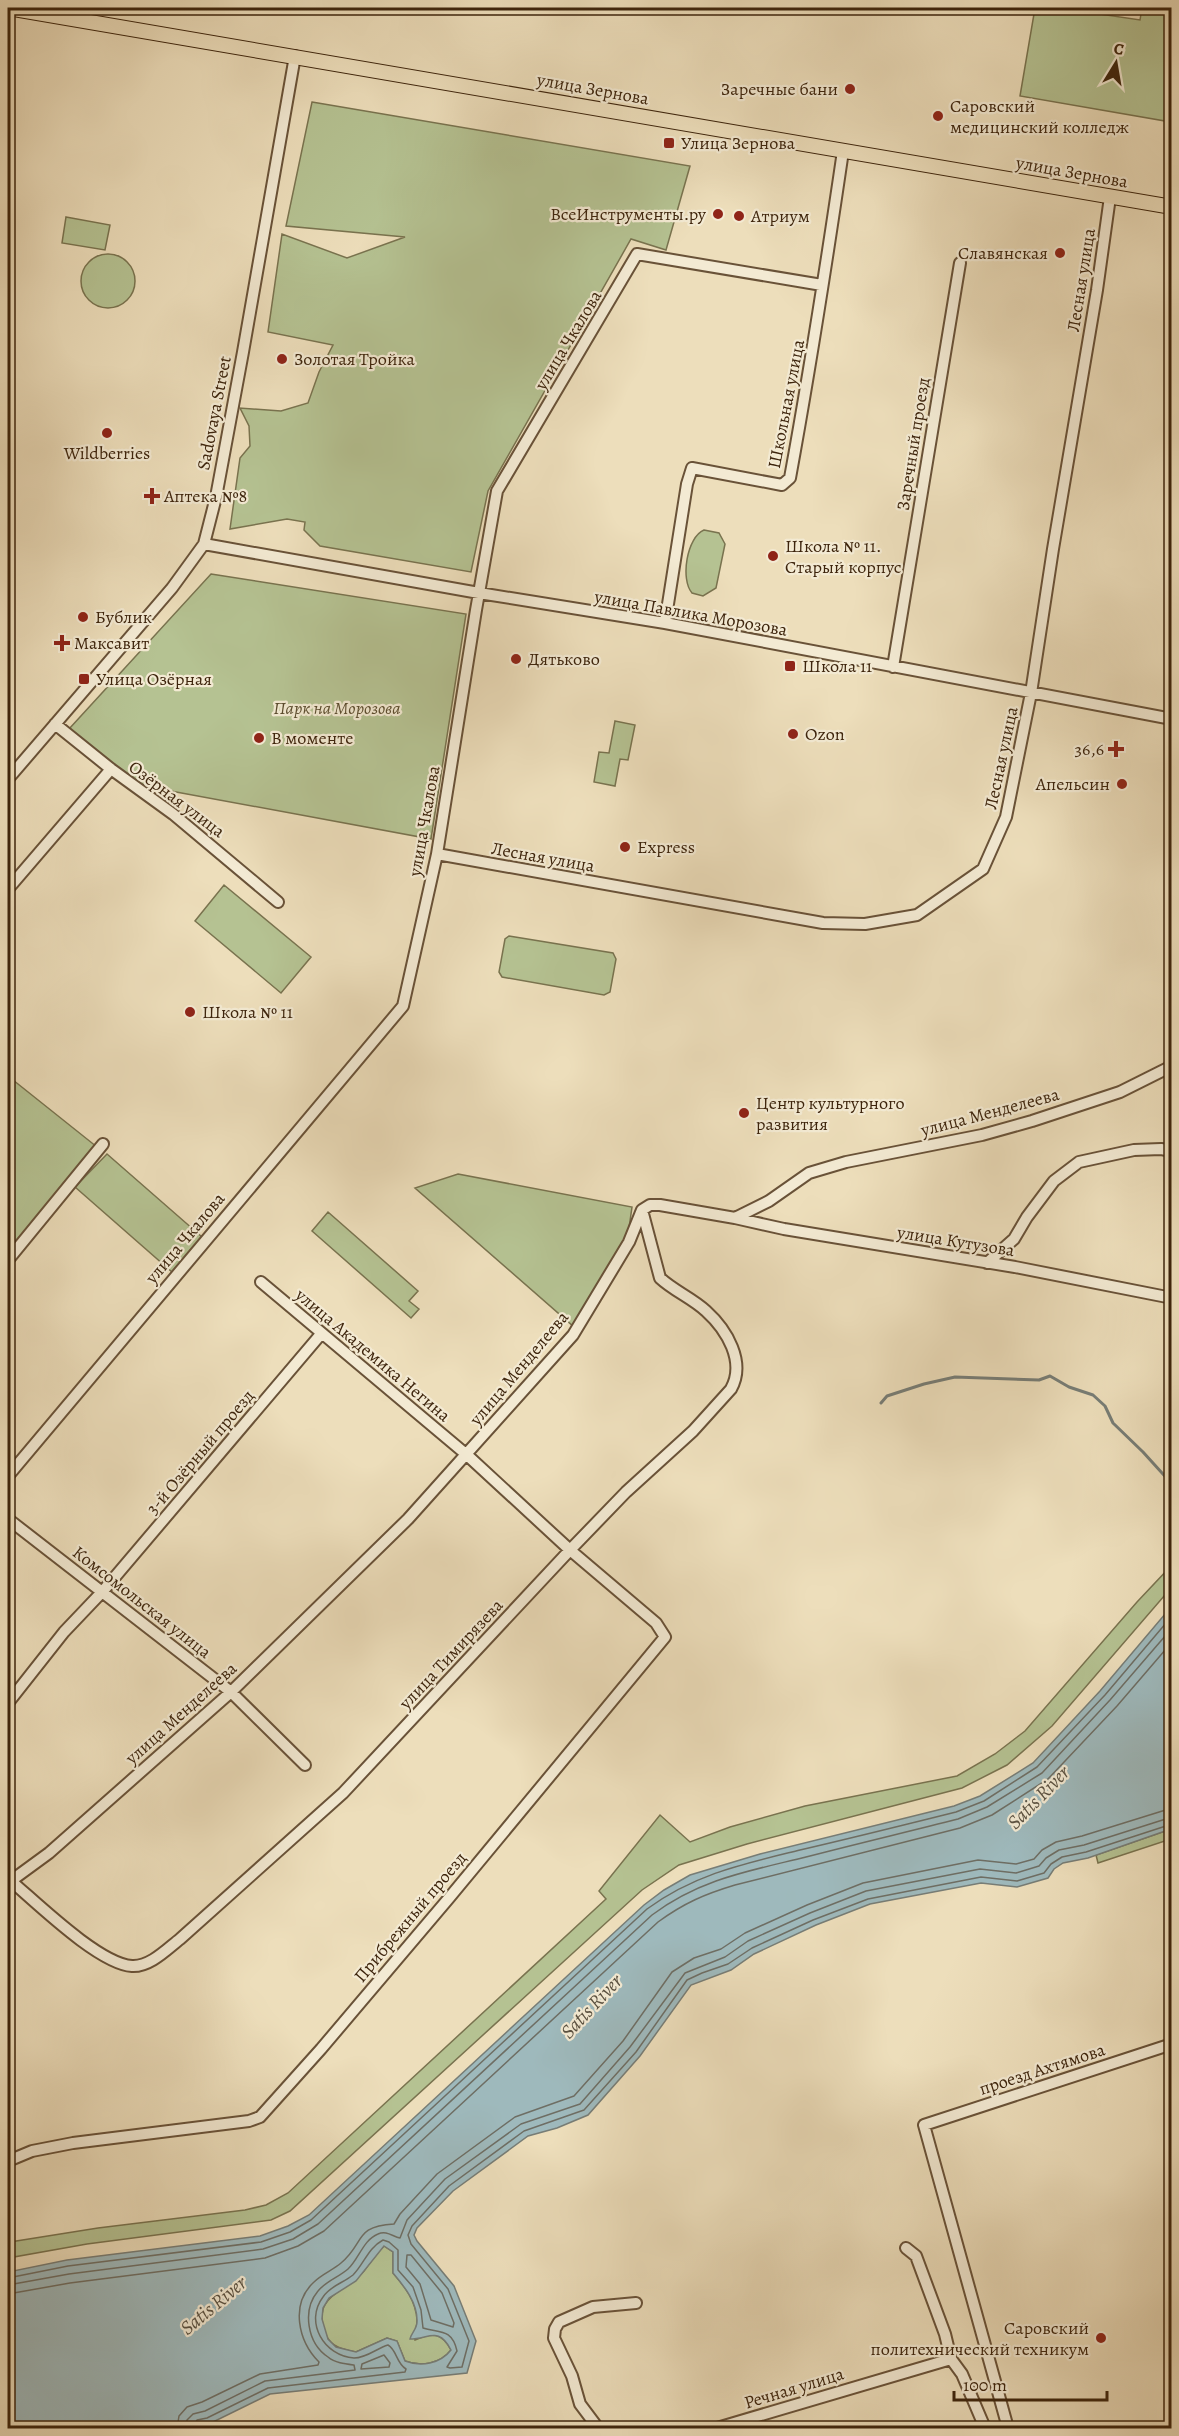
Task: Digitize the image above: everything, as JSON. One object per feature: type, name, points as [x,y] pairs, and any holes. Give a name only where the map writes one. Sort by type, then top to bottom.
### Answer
[{"type":"main road","name":"улица Зернова","points":[[8,8],[1172,207]]},
{"type":"street","name":"Sadovaya Street","points":[[8,779],[172,588],[204,544],[216,497],[295,56]]},
{"type":"street","name":"Школьная улица","points":[[665,623],[687,484],[692,468],[782,485],[790,478],[818,328],[822,285],[843,151]]},
{"type":"street","name":"Лесная улица","points":[[437,854],[823,923],[865,924],[917,915],[983,868],[1006,817],[1031,693],[1110,197]]},
{"type":"street","name":"улица Чкалова","points":[[8,1476],[403,1006],[437,854],[497,491],[637,254],[822,285]]},
{"type":"street","name":"Заречный проезд","points":[[893,667],[960,263]]},
{"type":"street","name":"улица Павлика Морозова","points":[[204,544],[479,593],[665,623],[1172,719]]},
{"type":"street","name":"Озёрная улица","points":[[55,724],[111,769],[173,814],[278,902]]},
{"type":"street","points":[[8,889],[111,769]]},
{"type":"street","name":"улица Менделеева","points":[[735,1218],[769,1201],[809,1173],[846,1162],[982,1135],[1032,1121],[1120,1092],[1172,1066]]},
{"type":"street","points":[[8,1260],[104,1144]]},
{"type":"street","points":[[987,1263],[1014,1239],[1054,1181],[1079,1162],[1134,1150],[1172,1151]]},
{"type":"street","points":[[642,1210],[650,1205],[660,1205],[735,1218]]},
{"type":"street","name":"улица Менделеева","points":[[9,1882],[49,1853],[231,1692],[352,1575],[467,1455],[573,1335],[629,1242],[642,1210]]},
{"type":"street","name":"улица Тимирязева","points":[[9,1882],[98,1954],[132,1966],[151,1961],[180,1939],[343,1793],[626,1492],[693,1431],[735,1382],[735,1353],[729,1340],[706,1311],[660,1278],[642,1210]]},
{"type":"street","name":"улица Кутузова","points":[[735,1218],[784,1229],[987,1263],[1172,1298]]},
{"type":"street","name":"улица Академика Негина","points":[[261,1282],[467,1455],[570,1550]]},
{"type":"street","name":"3-й Озёрный проезд","points":[[8,1703],[64,1632],[103,1591],[321,1334]]},
{"type":"street","name":"Комсомольская улица","points":[[8,1519],[231,1692],[305,1765]]},
{"type":"street","name":"Прибрежный проезд","points":[[8,2161],[32,2151],[73,2143],[249,2121],[260,2117],[267,2111],[449,1898],[665,1637],[656,1623],[570,1550]]},
{"type":"street","name":"проезд Ахтямова","points":[[1008,2428],[924,2125],[1172,2043]]},
{"type":"street","points":[[906,2248],[916,2256],[945,2334],[951,2359],[962,2374],[986,2428]]},
{"type":"street","points":[[598,2428],[580,2404],[572,2376],[554,2338],[555,2329],[559,2322],[593,2307],[636,2303]]},
{"type":"street","name":"Речная улица","points":[[717,2428],[951,2359]]},
{"type":"green space","points":[[1035,8],[1059,8],[1140,20],[1142,8],[1171,8],[1171,122],[1020,96]]},
{"type":"green space","points":[[312,102],[690,166],[666,250],[631,239],[488,491],[471,572],[320,546],[304,530],[305,522],[287,519],[230,529],[240,458],[250,446],[249,426],[240,408],[281,411],[308,403],[319,372],[333,345],[268,332],[282,234],[347,258],[405,237],[286,226]]},
{"type":"green space","points":[[66,217],[110,225],[105,250],[62,243]]},
{"type":"green space","points":[[108,254],[118,256],[127,262],[133,271],[135,281],[133,291],[127,300],[118,306],[108,308],[98,306],[89,300],[83,291],[81,281],[83,271],[89,262],[98,256]]},
{"type":"green space","points":[[704,530],[719,533],[725,544],[716,588],[703,596],[692,593],[688,587],[686,569],[693,541]]},
{"type":"green space","name":"Парк на Морозова","points":[[211,574],[466,614],[431,839],[122,782],[69,729]]},
{"type":"green space","points":[[615,721],[635,725],[628,760],[620,759],[615,786],[594,782],[599,752],[609,753]]},
{"type":"green space","points":[[224,885],[311,957],[281,993],[195,921]]},
{"type":"green space","points":[[509,936],[613,953],[616,959],[610,992],[604,995],[502,977],[499,972],[505,939]]},
{"type":"green space","points":[[8,1076],[97,1147],[38,1218],[8,1249]]},
{"type":"green space","points":[[107,1154],[202,1237],[172,1272],[75,1187]]},
{"type":"green space","points":[[458,1174],[632,1207],[627,1242],[573,1326],[415,1188]]},
{"type":"green space","points":[[328,1212],[418,1291],[409,1301],[419,1309],[411,1318],[312,1231]]},
{"type":"green space","points":[[1171,1566],[1171,1588],[1052,1726],[1007,1765],[962,1788],[747,1844],[679,1865],[642,1890],[290,2211],[271,2220],[87,2244],[8,2258],[8,2243],[10,2242],[98,2228],[245,2210],[266,2205],[288,2193],[606,1899],[599,1891],[660,1815],[690,1842],[730,1827],[805,1806],[957,1776],[995,1754],[1025,1731]]},
{"type":"green space","points":[[1171,1829],[1171,1839],[1098,1863],[1096,1855]]},
{"type":"green space","points":[[384,2246],[393,2252],[393,2273],[406,2289],[415,2307],[417,2320],[415,2340],[431,2335],[440,2337],[451,2350],[436,2361],[417,2364],[405,2361],[397,2341],[387,2338],[356,2352],[335,2345],[326,2335],[322,2322],[326,2303],[364,2271]]},
{"type":"water","name":"Satis River","points":[[1171,1607],[1171,1829],[1088,1858],[1063,1863],[1054,1869],[1048,1878],[1017,1887],[981,1883],[870,1904],[816,1925],[754,1954],[731,1970],[691,1985],[640,2056],[588,2115],[557,2128],[528,2136],[453,2191],[417,2228],[414,2235],[417,2241],[454,2286],[476,2341],[467,2373],[270,2394],[209,2424],[183,2428],[8,2428],[8,2272],[67,2260],[260,2236],[288,2226],[309,2215],[644,1905],[664,1890],[690,1875],[760,1854],[954,1806],[980,1796],[1033,1763],[1100,1691]],"holes":[[[384,2246],[393,2252],[393,2273],[410,2295],[417,2315],[417,2324],[410,2339],[438,2336],[447,2343],[451,2350],[436,2361],[424,2364],[405,2361],[397,2341],[387,2338],[356,2352],[336,2347],[328,2339],[322,2319],[323,2308],[329,2298],[356,2281]]]},
{"type":"waterway","points":[[881,1403],[887,1396],[955,1377],[1039,1380],[1050,1376],[1069,1387],[1093,1395],[1105,1406],[1113,1423],[1172,1484]]},
{"type":"place","name":"Заречные бани","points":[[850,89]]},
{"type":"place","name":"Саровский медицинский колледж","points":[[938,116]]},
{"type":"place","name":"Улица Зернова","points":[[669,143]]},
{"type":"place","name":"ВсеИнструменты.ру","points":[[718,214]]},
{"type":"place","name":"Атриум","points":[[739,216]]},
{"type":"place","name":"Славянская","points":[[1060,253]]},
{"type":"place","name":"Золотая Тройка","points":[[282,359]]},
{"type":"place","name":"Wildberries","points":[[107,433]]},
{"type":"place","name":"Аптека №8","points":[[152,496]]},
{"type":"place","name":"Школа № 11. Старый корпус","points":[[773,556]]},
{"type":"place","name":"Бублик","points":[[83,617]]},
{"type":"place","name":"Максавит","points":[[62,643]]},
{"type":"place","name":"Дятьково","points":[[516,659]]},
{"type":"place","name":"Школа 11","points":[[790,666]]},
{"type":"place","name":"Улица Озёрная","points":[[84,679]]},
{"type":"place","name":"Ozon","points":[[793,734]]},
{"type":"place","name":"В моменте","points":[[259,738]]},
{"type":"place","name":"36,6","points":[[1116,749]]},
{"type":"place","name":"Апельсин","points":[[1122,784]]},
{"type":"place","name":"Express","points":[[625,847]]},
{"type":"place","name":"Школа № 11","points":[[190,1012]]},
{"type":"place","name":"Центр культурного развития","points":[[744,1113]]},
{"type":"place","name":"Саровский политехнический техникум","points":[[1101,2338]]}]
